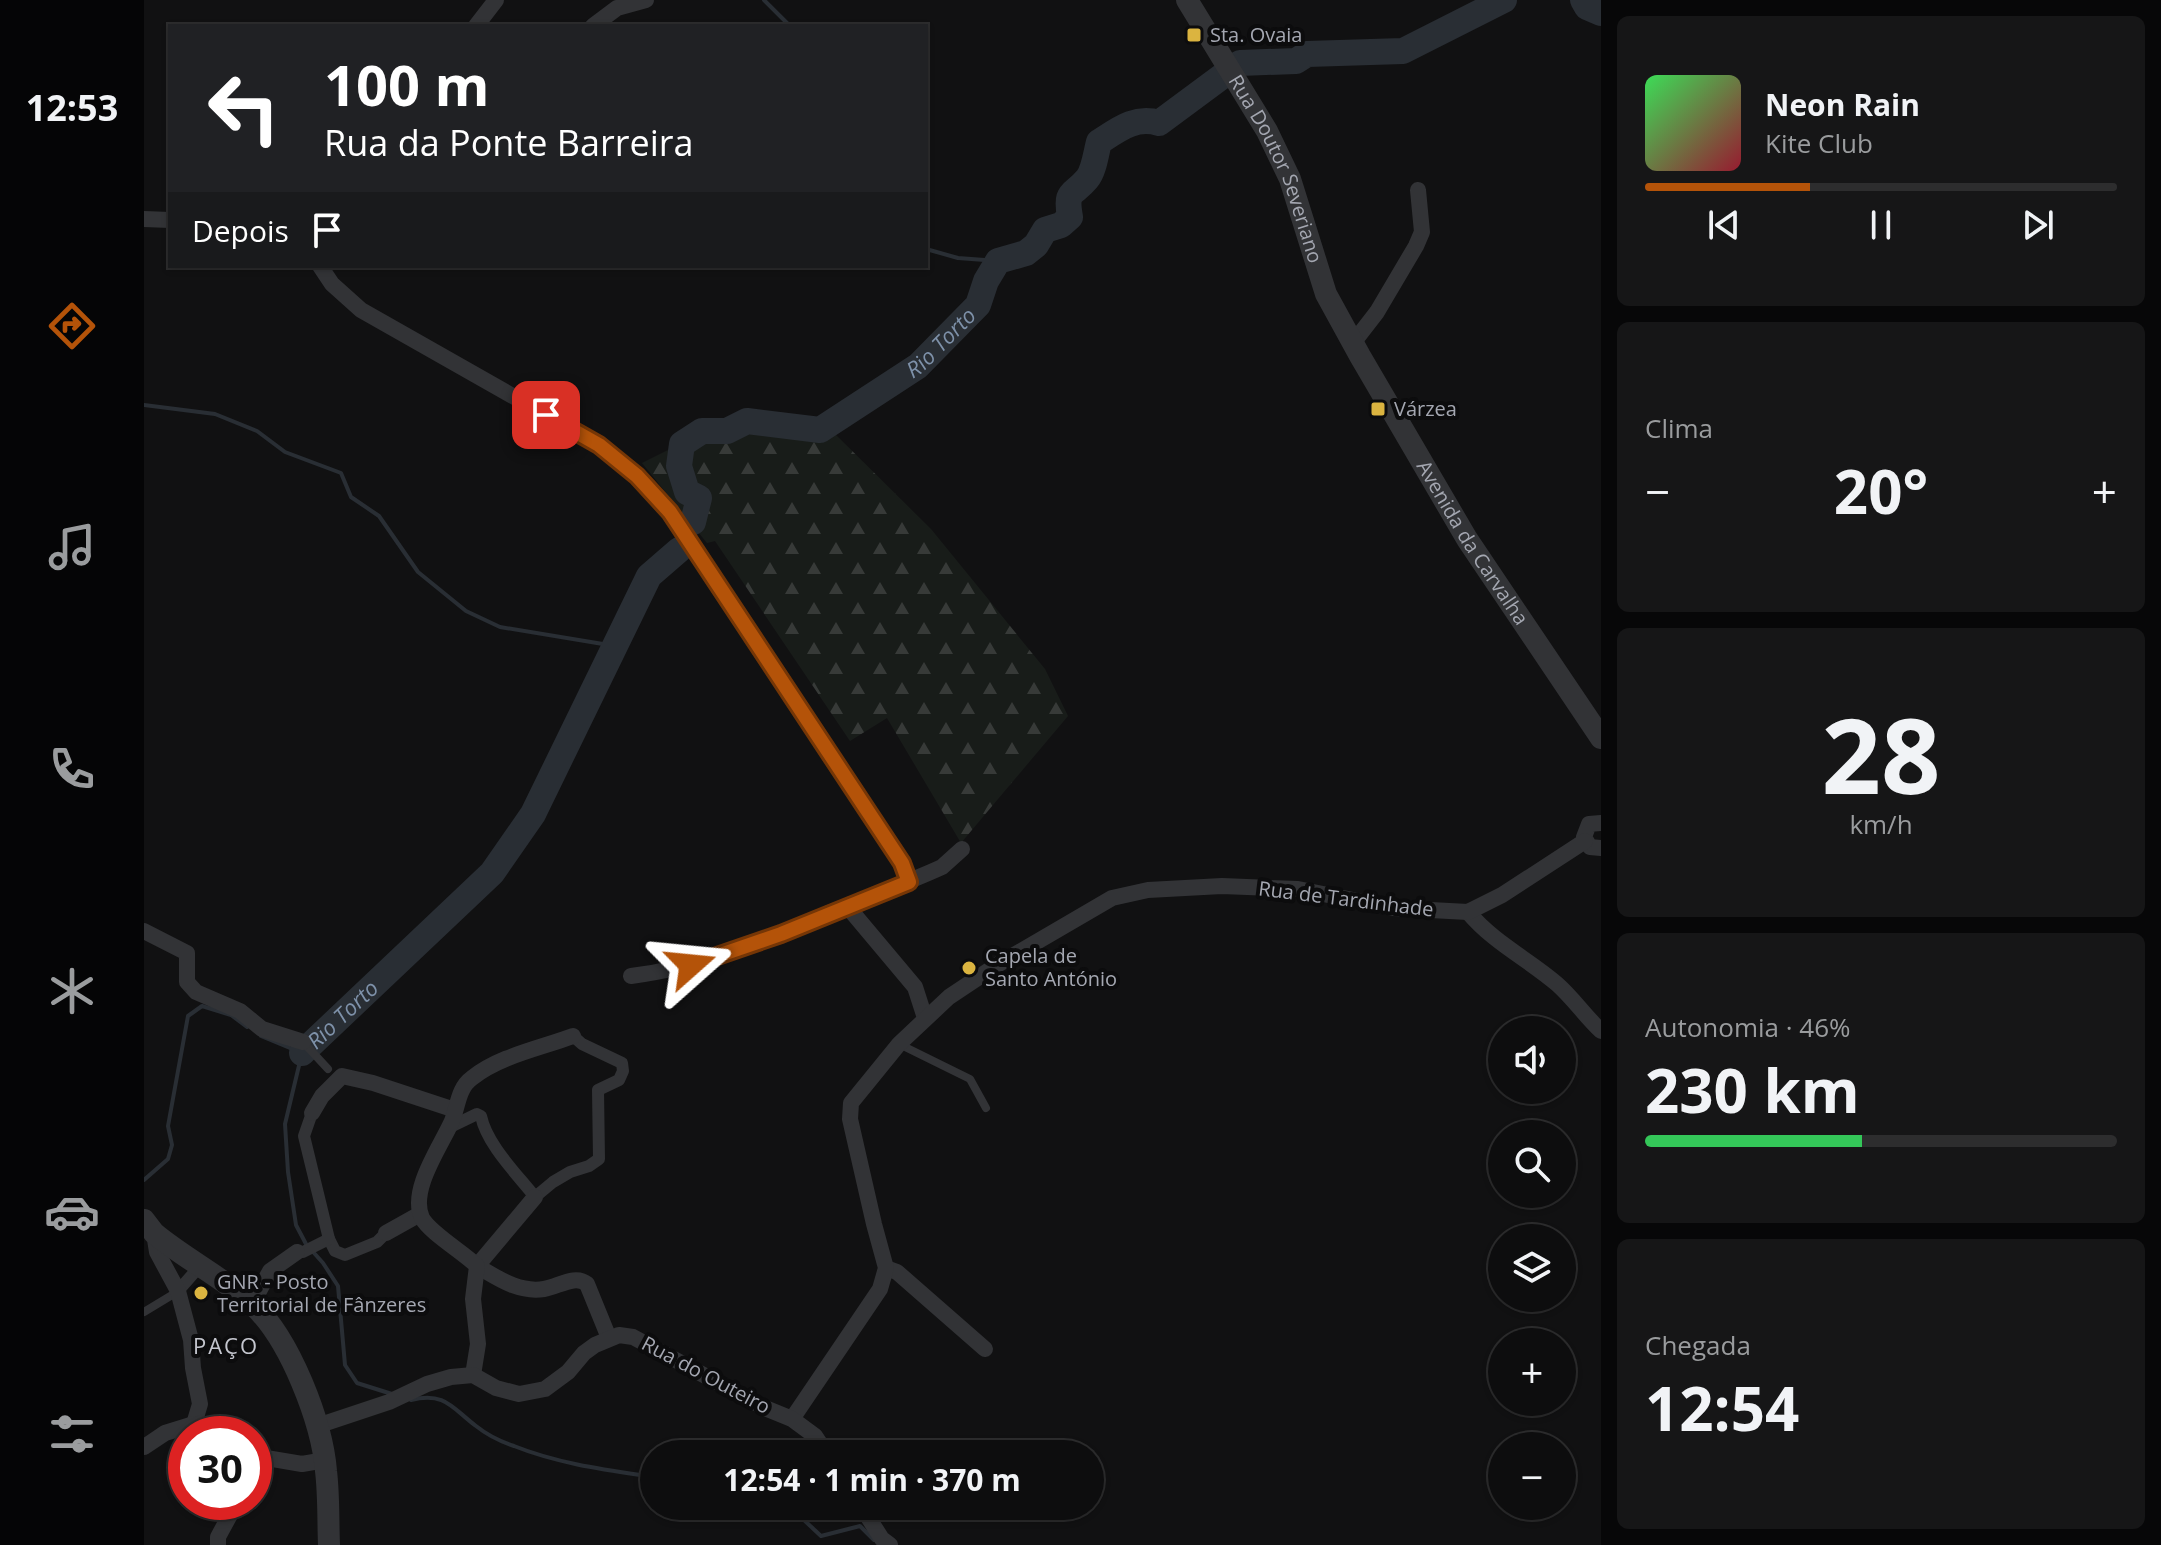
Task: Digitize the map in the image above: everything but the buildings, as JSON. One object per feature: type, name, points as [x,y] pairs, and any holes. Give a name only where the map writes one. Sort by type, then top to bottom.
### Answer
[{"type":"street","points":[[478,24],[496,0]]},
{"type":"street","points":[[596,24],[617,8],[646,0]]},
{"type":"street","name":"Rua Doutor Severiano","points":[[1187,0],[1244,93],[1290,179],[1326,294],[1353,343]]},
{"type":"street","points":[[1353,343],[1377,312],[1422,232],[1418,190]]},
{"type":"street","points":[[144,219],[168,220]]},
{"type":"street","points":[[321,268],[332,284],[361,310],[599,445],[637,476],[670,512],[902,863],[909,882]]},
{"type":"street","name":"Avenida da Carvalha","points":[[1353,343],[1459,526],[1601,738]]},
{"type":"street","points":[[1600,819],[1586,828],[1585,841],[1590,847],[1601,848]]},
{"type":"street","name":"Rua de Tardinhade","points":[[886,1268],[850,1119],[851,1103],[899,1044],[925,1018],[949,997],[997,965],[1112,898],[1148,890],[1222,886],[1298,889],[1393,908],[1468,912],[1502,895],[1585,841]]},
{"type":"street","points":[[631,976],[672,971],[711,960],[909,882],[942,867],[962,849]]},
{"type":"street","points":[[847,906],[915,987],[925,1018]]},
{"type":"street","points":[[1468,912],[1505,948],[1557,984],[1601,1031]]},
{"type":"street","points":[[144,931],[187,953],[187,982],[196,992],[240,1011],[262,1029],[307,1047]]},
{"type":"street","points":[[317,1426],[451,1377],[473,1375],[496,1388],[519,1394],[545,1389],[568,1372],[584,1353],[609,1338],[587,1284],[582,1280],[544,1289],[526,1290],[511,1285],[477,1266],[431,1230],[420,1214],[421,1191],[428,1166],[448,1128],[462,1089],[472,1078],[502,1062],[573,1036],[582,1044],[622,1063],[619,1080],[598,1090],[599,1159],[553,1182],[535,1197],[477,1266],[473,1299],[478,1344],[473,1375]]},
{"type":"street","points":[[420,1214],[386,1233],[377,1242],[345,1255],[335,1251],[329,1239],[304,1136],[322,1096],[342,1076],[455,1110]]},
{"type":"street","points":[[448,1128],[477,1114],[481,1116],[483,1125],[503,1158],[535,1197]]},
{"type":"street","points":[[149,1226],[252,1304],[275,1328],[291,1359],[317,1426],[325,1460],[329,1545]]},
{"type":"street","points":[[149,1226],[157,1252],[178,1291],[191,1340],[200,1404],[196,1416]]},
{"type":"street","points":[[252,1304],[270,1271],[329,1239]]},
{"type":"street","points":[[178,1291],[200,1266]]},
{"type":"street","points":[[792,1419],[880,1289],[886,1268],[897,1272],[985,1349]]},
{"type":"street","name":"Rua do Outeiro","points":[[609,1338],[619,1335],[633,1337],[765,1408],[792,1419],[818,1440]]},
{"type":"street","points":[[144,1447],[168,1432]]},
{"type":"street","points":[[272,1463],[302,1464],[325,1460]]},
{"type":"street","points":[[218,1545],[218,1537],[227,1520]]},
{"type":"street","points":[[870,1520],[882,1539],[890,1545]]},
{"type":"lane","points":[[899,1044],[970,1079],[986,1108]]},
{"type":"lane","points":[[307,1047],[328,1069]]},
{"type":"lane","points":[[144,1312],[178,1291]]},
{"type":"green space","points":[[791,424],[826,435],[832,431],[931,529],[1045,669],[1068,716],[961,843],[887,718],[850,741],[715,541],[707,543],[642,463],[688,440]]},
{"type":"waterway","points":[[764,0],[788,24]]},
{"type":"waterway","name":"Rio Torto","points":[[693,522],[699,498],[687,492],[679,466],[682,444],[702,431],[727,431],[747,421],[820,430],[918,366],[978,305],[986,281],[998,261],[1026,253],[1036,245],[1045,230],[1061,225],[1070,217],[1069,197],[1089,176],[1099,142],[1128,125],[1142,121],[1159,123],[1240,63],[1296,61],[1307,54],[1403,51],[1504,0]]},
{"type":"waterway","name":"Rio Torto","points":[[1583,0],[1587,7],[1601,13]]},
{"type":"waterway","points":[[928,250],[958,258],[998,261]]},
{"type":"waterway","points":[[144,405],[215,414],[257,431],[285,452],[341,473],[351,497],[379,516],[418,572],[466,611],[500,627],[615,646]]},
{"type":"waterway","name":"Rio Torto","points":[[302,1053],[492,873],[533,814],[649,576],[679,550]]},
{"type":"waterway","points":[[144,1180],[168,1159],[172,1145],[168,1126],[188,1016],[202,1006],[231,1015],[247,1027]]},
{"type":"waterway","name":"Rio Torto","points":[[261,1036],[302,1053],[285,1124],[288,1172],[296,1225],[306,1244],[338,1286],[345,1365],[357,1383],[392,1394]]},
{"type":"waterway","name":"Rio Torto","points":[[411,1400],[432,1398],[448,1403],[489,1435],[531,1452],[583,1466],[640,1475]]},
{"type":"waterway","name":"Rio Torto","points":[[804,1520],[821,1536],[860,1526],[874,1540]]},
{"type":"place","name":"Sta. Ovaia","points":[[1194,35]]},
{"type":"place","name":"Várzea","points":[[1378,409]]},
{"type":"place","name":"Capela de Santo António","points":[[969,968]]},
{"type":"place","name":"GNR - Posto Territorial de Fânzeres","points":[[201,1293]]},
{"type":"district","name":"PAÇO","points":[[226,1346]]},
{"type":"route","points":[[546,415],[599,445],[637,476],[670,512],[902,863],[909,882],[781,934],[691,965]]}]
